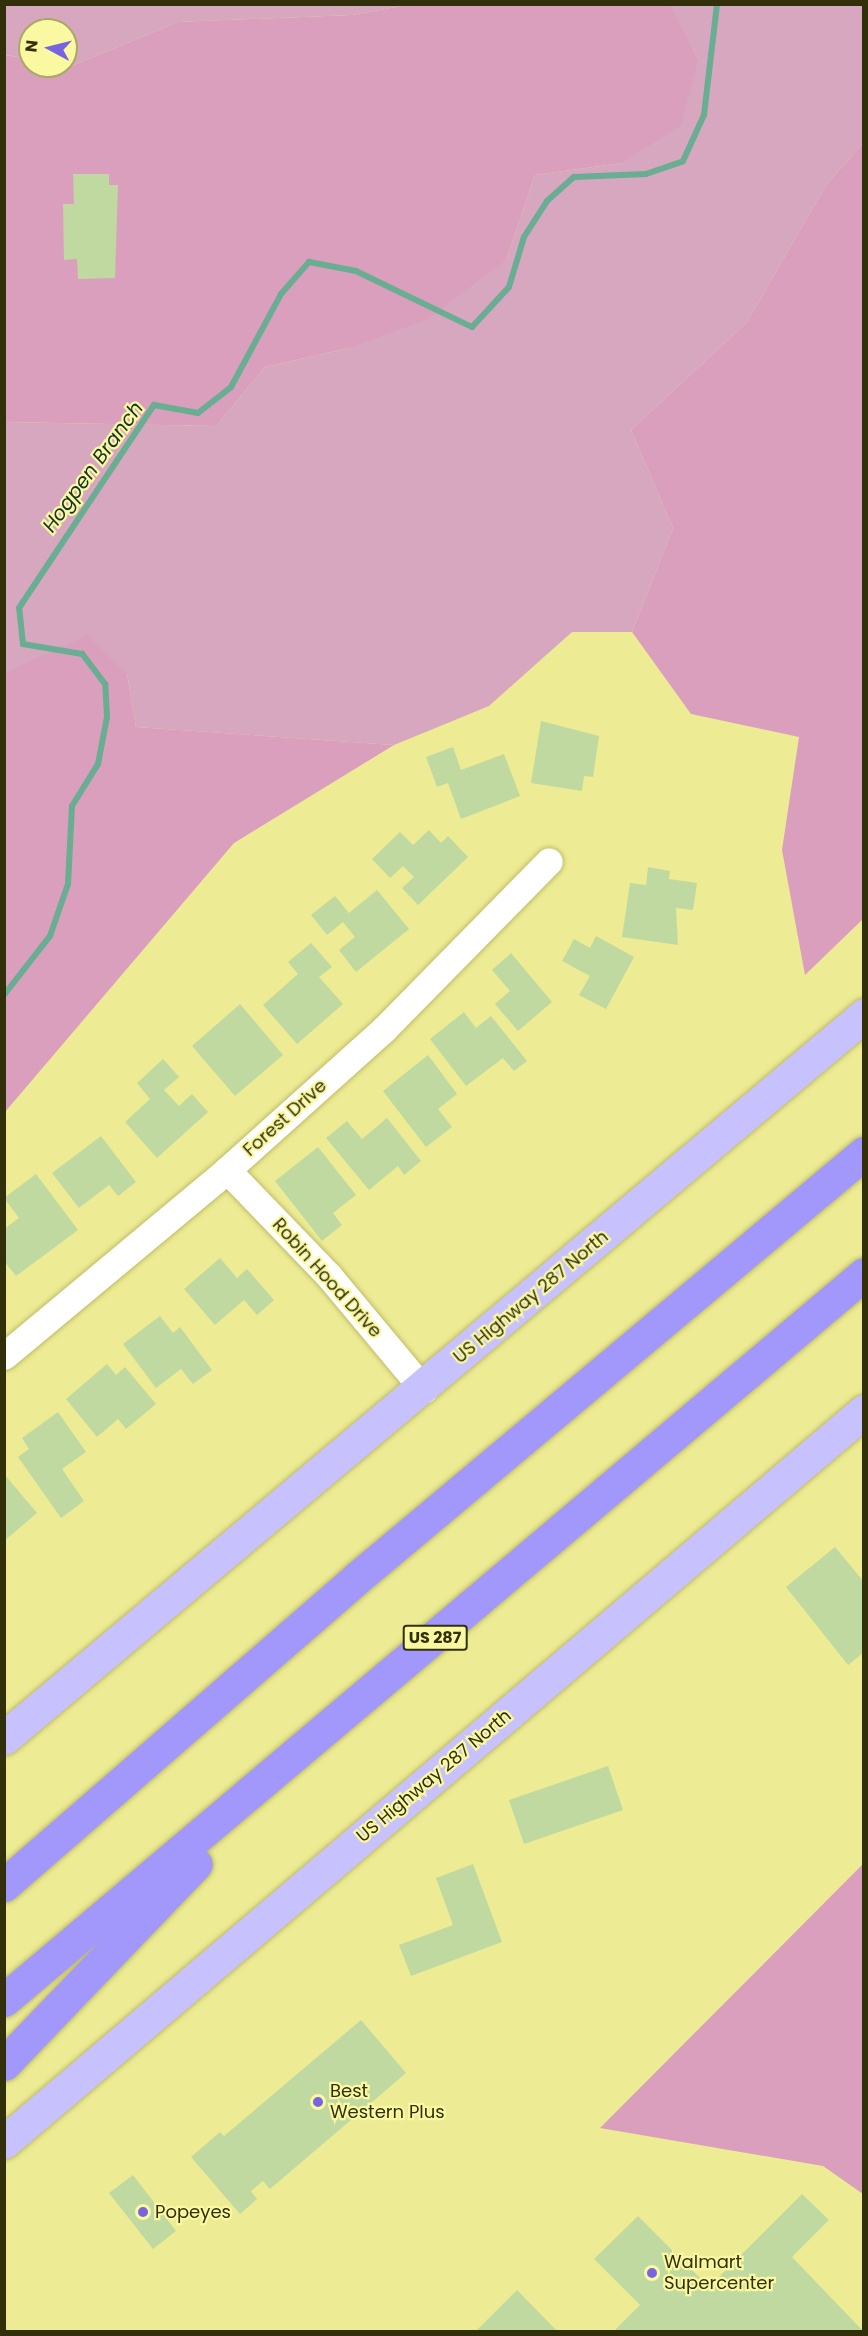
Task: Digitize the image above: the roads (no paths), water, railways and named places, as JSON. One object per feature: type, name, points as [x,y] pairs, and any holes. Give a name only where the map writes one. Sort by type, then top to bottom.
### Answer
[{"type":"highway","points":[[4,1885],[357,1578],[864,1153]]},
{"type":"highway","name":"US 287","points":[[4,2000],[864,1274]]},
{"type":"highway","points":[[4,1856],[88,1787],[118,1770],[144,1765]]},
{"type":"highway","points":[[4,2064],[201,1860],[220,1820]]},
{"type":"main road","name":"US Highway 287 North","points":[[4,1738],[424,1390],[864,1015]]},
{"type":"main road","name":"US Highway 287 North","points":[[4,2142],[864,1411]]},
{"type":"street","name":"Forest Drive","points":[[4,1356],[227,1170],[384,1029],[549,861]]},
{"type":"street","name":"Robin Hood Drive","points":[[227,1170],[329,1276],[424,1390]]},
{"type":"waterway","name":"Hogpen Branch","points":[[4,995],[50,936],[68,884],[72,806],[98,764],[107,717],[105,684],[82,654],[23,644],[19,608],[154,405],[198,413],[231,387],[281,294],[309,262],[356,271],[472,327],[509,287],[524,237],[547,201],[574,177],[646,174],[683,161],[704,115],[717,4]]},
{"type":"place","name":"Best Western Plus","points":[[318,2102]]},
{"type":"place","name":"Popeyes","points":[[143,2212]]},
{"type":"place","name":"Walmart Supercenter","points":[[652,2273]]}]
